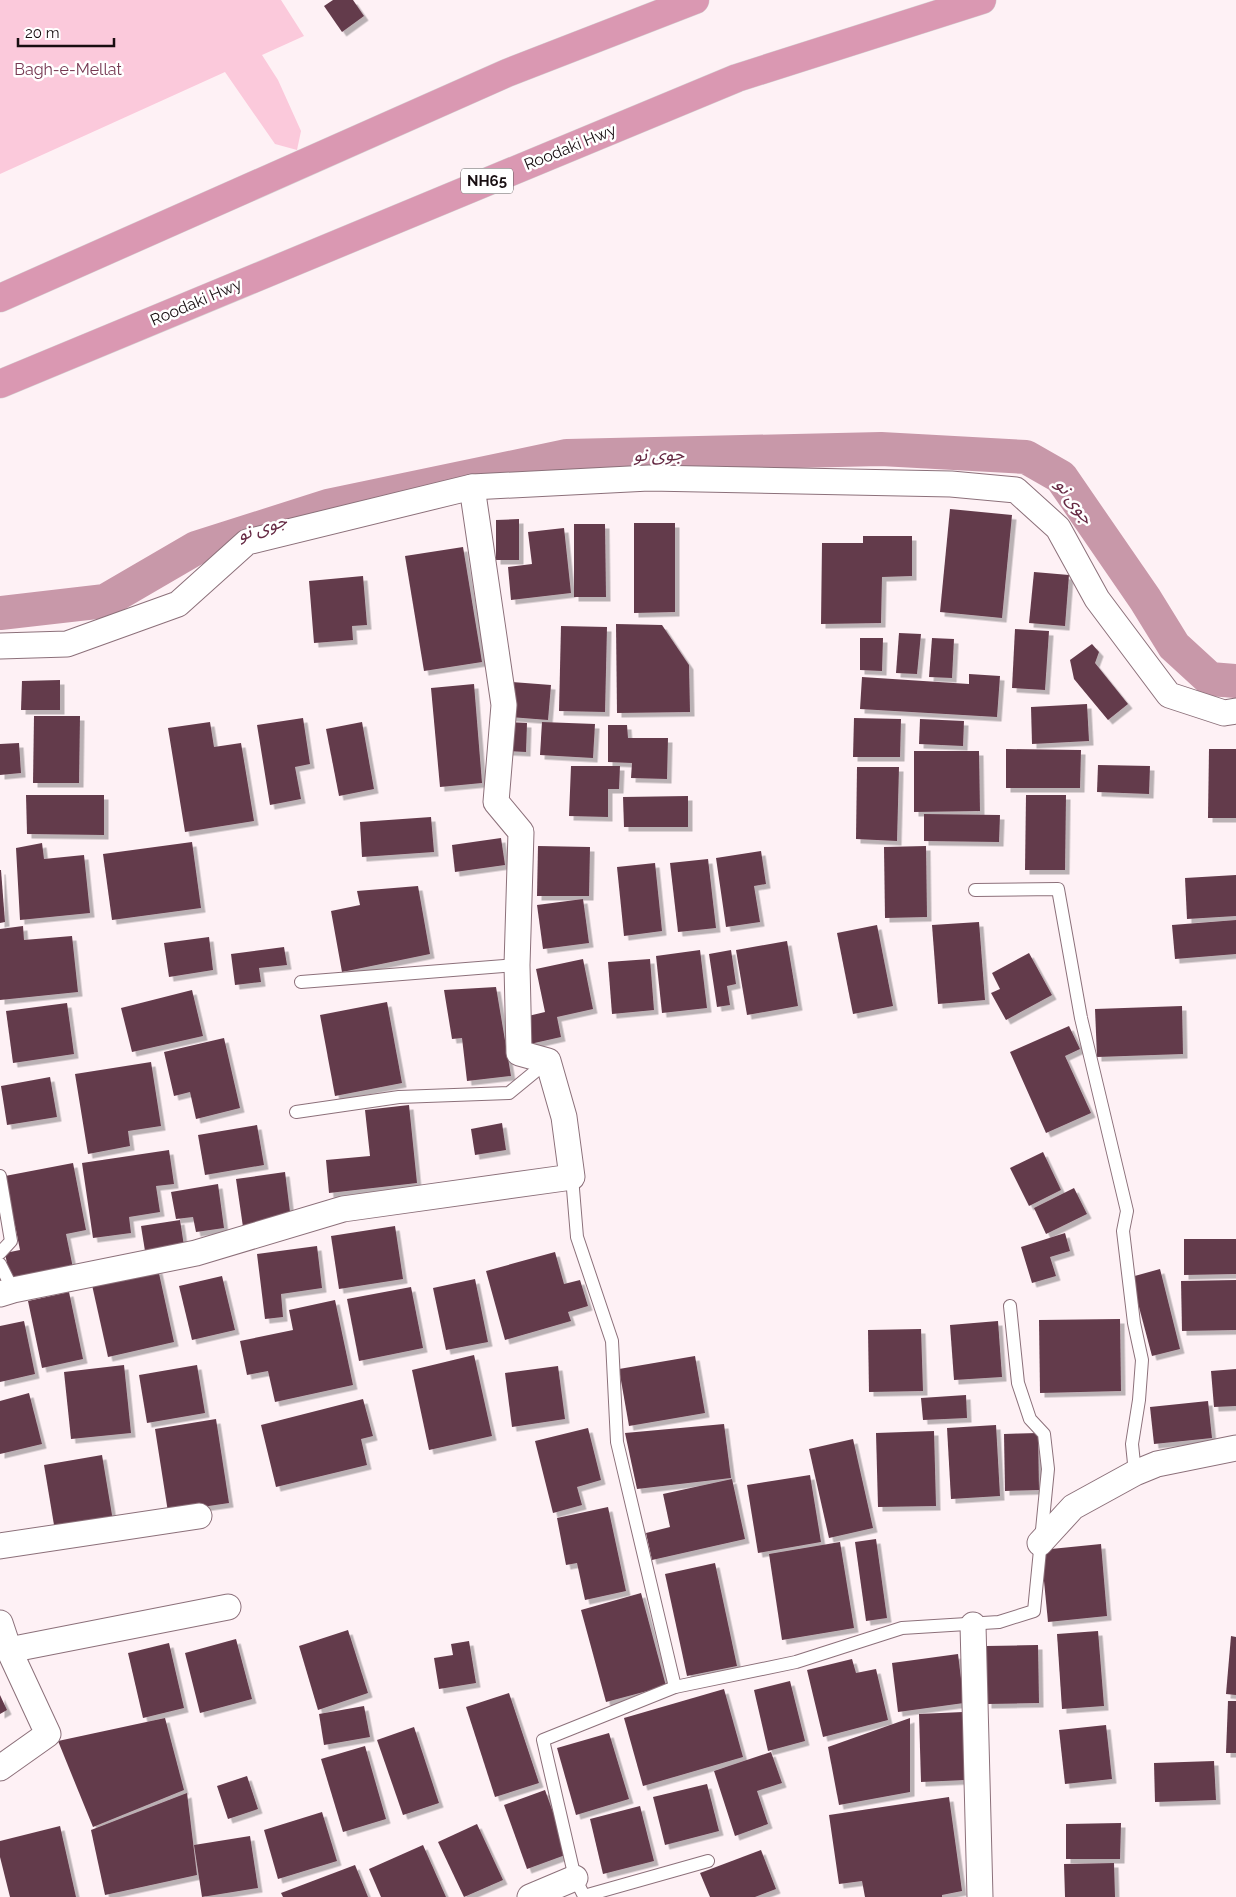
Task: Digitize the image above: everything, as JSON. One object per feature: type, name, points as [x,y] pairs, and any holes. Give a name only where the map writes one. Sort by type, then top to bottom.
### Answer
[{"type":"highway","points":[[0,298],[499,76],[695,0]]},
{"type":"highway","name":"Roodaki Hwy","points":[[0,384],[737,78],[982,0]]},
{"type":"street","points":[[0,646],[67,644],[178,604],[247,542],[472,487],[649,478],[951,484],[1016,490],[1058,528],[1097,599],[1169,696],[1224,713],[1236,711]]},
{"type":"street","points":[[6,1292],[196,1254],[343,1209],[572,1177],[564,1117],[548,1061],[519,1053],[517,965],[521,832],[496,802],[504,705],[472,487]]},
{"type":"street","points":[[1040,1543],[1073,1507],[1134,1473],[1157,1464],[1236,1448]]},
{"type":"street","points":[[0,1546],[199,1516]]},
{"type":"street","points":[[10,1650],[228,1608]]},
{"type":"street","points":[[0,1623],[10,1650],[48,1734],[0,1768]]},
{"type":"street","points":[[973,1625],[980,1897]]},
{"type":"street","points":[[530,1897],[575,1878]]},
{"type":"lane","points":[[975,890],[1058,889],[1081,1018],[1127,1211],[1124,1230],[1134,1323],[1142,1360],[1139,1400],[1132,1444],[1134,1473]]},
{"type":"lane","points":[[301,982],[517,965]]},
{"type":"lane","points":[[296,1112],[399,1097],[508,1093],[548,1061]]},
{"type":"lane","points":[[0,1176],[11,1242],[0,1253]]},
{"type":"lane","points":[[572,1177],[577,1237],[612,1341],[617,1442],[675,1687]]},
{"type":"lane","points":[[0,1264],[6,1292]]},
{"type":"lane","points":[[708,1861],[584,1896],[575,1878],[543,1740],[675,1687],[796,1662],[902,1628],[999,1622],[1034,1611],[1048,1469],[1044,1434],[1030,1419],[1018,1383],[1010,1306]]},
{"type":"green space","name":"Bagh-e-Mellat","points":[[0,0],[281,0],[304,36],[262,55],[278,80],[301,131],[297,150],[275,144],[225,72],[0,174]]},
{"type":"building","points":[[333,0],[353,0],[364,16],[342,32],[324,6]]},
{"type":"building","points":[[950,509],[1012,515],[1002,618],[940,612]]},
{"type":"building","points":[[519,519],[519,560],[496,560],[496,520]]},
{"type":"building","points":[[634,523],[675,523],[675,612],[634,613]]},
{"type":"building","points":[[574,524],[605,524],[606,597],[574,597]]},
{"type":"building","points":[[564,528],[571,593],[511,600],[508,567],[532,564],[528,532]]},
{"type":"building","points":[[863,536],[912,536],[912,576],[882,577],[881,623],[821,624],[822,543],[863,543]]},
{"type":"building","points":[[463,547],[482,662],[424,671],[405,556]]},
{"type":"building","points":[[1034,572],[1069,575],[1065,626],[1029,623]]},
{"type":"building","points":[[363,576],[367,625],[352,626],[353,640],[314,643],[309,581]]},
{"type":"building","points":[[616,624],[662,625],[689,665],[690,712],[617,713]]},
{"type":"building","points":[[561,626],[607,627],[605,712],[559,711]]},
{"type":"building","points":[[1015,629],[1049,631],[1045,690],[1012,688]]},
{"type":"building","points":[[899,633],[921,634],[917,674],[896,673]]},
{"type":"building","points":[[860,638],[883,638],[882,671],[860,670]]},
{"type":"building","points":[[932,638],[954,639],[952,678],[929,677]]},
{"type":"building","points":[[1092,644],[1099,652],[1095,663],[1128,704],[1108,720],[1074,679],[1070,660]]},
{"type":"building","points":[[969,674],[1000,676],[997,717],[860,709],[862,677],[969,684]]},
{"type":"building","points":[[60,680],[60,710],[21,710],[22,681]]},
{"type":"building","points":[[512,682],[551,685],[548,720],[510,717]]},
{"type":"building","points":[[474,684],[482,783],[440,787],[431,688]]},
{"type":"building","points":[[1087,704],[1089,741],[1032,744],[1031,707]]},
{"type":"building","points":[[34,716],[80,716],[79,783],[33,783]]},
{"type":"building","points":[[303,718],[310,764],[295,767],[301,799],[270,805],[257,725]]},
{"type":"building","points":[[854,718],[901,719],[900,757],[853,757]]},
{"type":"building","points":[[920,719],[964,721],[963,746],[919,744]]},
{"type":"building","points":[[210,722],[214,747],[241,743],[254,821],[185,832],[168,728]]},
{"type":"building","points":[[362,722],[374,789],[339,796],[326,729]]},
{"type":"building","points":[[508,722],[527,723],[526,752],[507,751]]},
{"type":"building","points":[[542,722],[595,724],[593,758],[540,755]]},
{"type":"building","points":[[608,725],[627,725],[628,738],[668,738],[667,779],[631,778],[632,763],[608,762]]},
{"type":"building","points":[[19,743],[21,773],[0,775],[0,744]]},
{"type":"building","points":[[1006,749],[1081,750],[1080,788],[1006,788]]},
{"type":"building","points":[[1209,749],[1236,749],[1236,818],[1208,818]]},
{"type":"building","points":[[914,751],[979,751],[980,811],[914,812]]},
{"type":"building","points":[[1098,765],[1150,766],[1149,794],[1097,792]]},
{"type":"building","points":[[571,766],[620,766],[619,789],[608,789],[608,817],[569,816]]},
{"type":"building","points":[[857,767],[899,767],[897,841],[856,839]]},
{"type":"building","points":[[26,795],[104,795],[104,835],[27,834]]},
{"type":"building","points":[[1026,795],[1066,795],[1065,870],[1025,870]]},
{"type":"building","points":[[688,796],[688,827],[624,827],[623,797]]},
{"type":"building","points":[[924,814],[1000,815],[999,842],[924,841]]},
{"type":"building","points":[[431,817],[434,852],[362,857],[360,822]]},
{"type":"building","points":[[501,838],[505,865],[455,872],[452,845]]},
{"type":"building","points":[[192,842],[201,908],[112,920],[103,854]]},
{"type":"building","points":[[42,843],[44,859],[84,855],[90,913],[20,920],[16,848]]},
{"type":"building","points":[[538,846],[590,847],[589,896],[537,896]]},
{"type":"building","points":[[926,846],[927,917],[885,918],[884,847]]},
{"type":"building","points":[[761,851],[766,884],[754,886],[760,922],[726,927],[716,858]]},
{"type":"building","points":[[708,859],[716,928],[678,932],[670,863]]},
{"type":"building","points":[[655,863],[662,931],[624,936],[617,867]]},
{"type":"building","points":[[0,870],[5,922],[0,923]]},
{"type":"building","points":[[1236,875],[1236,916],[1187,919],[1185,878]]},
{"type":"building","points":[[418,886],[430,954],[342,972],[331,911],[360,905],[357,891]]},
{"type":"building","points":[[583,899],[589,943],[543,949],[537,905]]},
{"type":"building","points":[[1236,920],[1236,954],[1175,959],[1172,925]]},
{"type":"building","points":[[979,922],[985,1000],[938,1004],[932,925]]},
{"type":"building","points":[[877,925],[893,1006],[853,1014],[837,933]]},
{"type":"building","points":[[23,926],[24,940],[72,936],[78,992],[0,1000],[0,929]]},
{"type":"building","points":[[209,937],[213,970],[169,977],[164,943]]},
{"type":"building","points":[[787,941],[798,1006],[747,1015],[736,950]]},
{"type":"building","points":[[284,947],[287,965],[259,968],[261,982],[235,985],[231,954]]},
{"type":"building","points":[[700,950],[707,1008],[662,1013],[656,956]]},
{"type":"building","points":[[731,950],[736,984],[727,986],[730,1005],[717,1007],[709,954]]},
{"type":"building","points":[[1029,953],[1052,995],[1006,1020],[991,993],[1000,989],[992,973]]},
{"type":"building","points":[[583,959],[593,1009],[557,1017],[561,1037],[530,1044],[524,1017],[545,1012],[536,969]]},
{"type":"building","points":[[650,959],[654,1010],[612,1014],[608,962]]},
{"type":"building","points":[[496,987],[511,1076],[467,1081],[462,1038],[452,1039],[444,990]]},
{"type":"building","points":[[192,990],[203,1036],[132,1052],[121,1008]]},
{"type":"building","points":[[387,1002],[402,1083],[335,1096],[320,1015]]},
{"type":"building","points":[[67,1003],[74,1054],[13,1063],[6,1011]]},
{"type":"building","points":[[1182,1006],[1183,1054],[1097,1057],[1095,1009]]},
{"type":"building","points":[[1069,1026],[1080,1049],[1065,1056],[1091,1113],[1046,1133],[1010,1052]]},
{"type":"building","points":[[224,1038],[240,1108],[196,1119],[190,1092],[174,1096],[164,1052]]},
{"type":"building","points":[[151,1062],[161,1126],[128,1131],[130,1146],[88,1154],[75,1074]]},
{"type":"building","points":[[50,1077],[57,1117],[7,1125],[1,1086]]},
{"type":"building","points":[[409,1105],[417,1183],[329,1193],[326,1160],[370,1156],[365,1110]]},
{"type":"building","points":[[502,1123],[506,1150],[475,1155],[471,1129]]},
{"type":"building","points":[[257,1125],[264,1165],[205,1175],[198,1135]]},
{"type":"building","points":[[169,1150],[174,1184],[156,1186],[160,1212],[129,1217],[131,1233],[93,1238],[82,1163]]},
{"type":"building","points":[[1043,1152],[1061,1190],[1029,1206],[1010,1168]]},
{"type":"building","points":[[73,1163],[86,1230],[66,1234],[73,1268],[10,1280],[5,1253],[20,1250],[5,1176]]},
{"type":"building","points":[[285,1172],[291,1220],[243,1227],[236,1179]]},
{"type":"building","points":[[218,1184],[224,1228],[196,1232],[193,1217],[176,1219],[171,1192]]},
{"type":"building","points":[[1074,1188],[1087,1214],[1046,1234],[1034,1208]]},
{"type":"building","points":[[180,1220],[184,1246],[145,1251],[141,1226]]},
{"type":"building","points":[[395,1226],[403,1279],[339,1289],[331,1236]]},
{"type":"building","points":[[1065,1233],[1070,1251],[1050,1257],[1056,1276],[1032,1283],[1021,1247]]},
{"type":"building","points":[[1184,1239],[1236,1239],[1236,1274],[1184,1275]]},
{"type":"building","points":[[317,1246],[322,1288],[281,1294],[283,1317],[265,1319],[257,1254]]},
{"type":"building","points":[[555,1252],[564,1284],[580,1280],[588,1306],[568,1312],[571,1321],[505,1340],[486,1271]]},
{"type":"building","points":[[158,1269],[174,1342],[108,1357],[92,1285]]},
{"type":"building","points":[[1160,1269],[1180,1349],[1152,1356],[1131,1277]]},
{"type":"building","points":[[222,1276],[235,1330],[192,1340],[179,1286]]},
{"type":"building","points":[[475,1279],[488,1342],[446,1350],[433,1288]]},
{"type":"building","points":[[1236,1280],[1236,1330],[1182,1331],[1181,1281]]},
{"type":"building","points":[[411,1287],[423,1348],[359,1361],[347,1299]]},
{"type":"building","points":[[69,1292],[83,1359],[42,1368],[28,1301]]},
{"type":"building","points":[[335,1300],[353,1385],[275,1402],[268,1371],[247,1375],[240,1341],[293,1330],[289,1310]]},
{"type":"building","points":[[1120,1319],[1121,1391],[1040,1393],[1039,1320]]},
{"type":"building","points":[[24,1321],[35,1374],[0,1382],[0,1326]]},
{"type":"building","points":[[998,1321],[1002,1377],[954,1380],[950,1325]]},
{"type":"building","points":[[921,1329],[923,1391],[869,1392],[868,1330]]},
{"type":"building","points":[[474,1355],[492,1436],[429,1450],[412,1370]]},
{"type":"building","points":[[695,1356],[705,1413],[629,1426],[619,1369]]},
{"type":"building","points":[[124,1365],[131,1433],[71,1439],[64,1372]]},
{"type":"building","points":[[197,1365],[205,1413],[147,1423],[139,1375]]},
{"type":"building","points":[[558,1366],[565,1419],[512,1427],[505,1373]]},
{"type":"building","points":[[1236,1369],[1236,1406],[1214,1407],[1211,1371]]},
{"type":"building","points":[[29,1393],[42,1444],[0,1454],[0,1401]]},
{"type":"building","points":[[966,1395],[967,1418],[923,1420],[921,1398]]},
{"type":"building","points":[[363,1399],[373,1436],[361,1439],[367,1465],[276,1487],[261,1425]]},
{"type":"building","points":[[1208,1401],[1212,1438],[1154,1444],[1150,1407]]},
{"type":"building","points":[[216,1419],[229,1503],[168,1512],[155,1429]]},
{"type":"building","points":[[724,1424],[731,1478],[637,1489],[625,1433]]},
{"type":"building","points":[[996,1425],[1000,1496],[951,1499],[947,1428]]},
{"type":"building","points":[[588,1428],[601,1480],[577,1487],[582,1505],[553,1513],[535,1441]]},
{"type":"building","points":[[934,1431],[936,1506],[878,1507],[876,1433]]},
{"type":"building","points":[[1038,1433],[1039,1490],[1005,1491],[1004,1434]]},
{"type":"building","points":[[853,1439],[873,1528],[829,1538],[809,1449]]},
{"type":"building","points":[[102,1455],[113,1521],[55,1531],[44,1465]]},
{"type":"building","points":[[810,1475],[821,1542],[758,1553],[747,1485]]},
{"type":"building","points":[[732,1479],[745,1539],[652,1560],[646,1533],[670,1527],[663,1494]]},
{"type":"building","points":[[608,1507],[626,1591],[585,1600],[577,1563],[566,1565],[557,1518]]},
{"type":"building","points":[[876,1539],[887,1618],[866,1621],[855,1542]]},
{"type":"building","points":[[840,1542],[854,1628],[782,1640],[769,1554]]},
{"type":"building","points":[[1101,1544],[1107,1616],[1048,1622],[1041,1550]]},
{"type":"building","points":[[715,1563],[737,1666],[687,1676],[665,1574]]},
{"type":"building","points":[[641,1593],[666,1686],[606,1702],[581,1610]]},
{"type":"building","points":[[348,1630],[368,1693],[318,1710],[299,1646]]},
{"type":"building","points":[[1098,1631],[1104,1706],[1062,1709],[1057,1634]]},
{"type":"building","points":[[1231,1636],[1236,1637],[1236,1695],[1226,1694]]},
{"type":"building","points":[[236,1639],[252,1699],[200,1713],[185,1653]]},
{"type":"building","points":[[469,1641],[476,1683],[439,1689],[434,1658],[453,1655],[451,1644]]},
{"type":"building","points":[[169,1643],[184,1708],[143,1718],[128,1653]]},
{"type":"building","points":[[1038,1645],[1039,1703],[987,1704],[986,1646]]},
{"type":"building","points":[[958,1654],[964,1703],[898,1712],[892,1663]]},
{"type":"building","points":[[852,1659],[856,1673],[876,1669],[888,1720],[823,1737],[807,1670]]},
{"type":"building","points":[[790,1681],[805,1741],[768,1751],[754,1690]]},
{"type":"building","points":[[724,1689],[743,1757],[643,1786],[624,1718]]},
{"type":"building","points":[[509,1693],[539,1783],[495,1797],[466,1707]]},
{"type":"building","points":[[0,1695],[7,1710],[0,1714]]},
{"type":"building","points":[[1228,1701],[1236,1701],[1236,1753],[1226,1753]]},
{"type":"building","points":[[364,1706],[370,1737],[324,1745],[319,1714]]},
{"type":"building","points":[[963,1712],[965,1780],[921,1782],[919,1714]]},
{"type":"building","points":[[165,1718],[184,1790],[93,1827],[58,1741]]},
{"type":"building","points":[[910,1718],[910,1792],[839,1805],[828,1747]]},
{"type":"building","points":[[1106,1725],[1112,1779],[1065,1784],[1059,1730]]},
{"type":"building","points":[[414,1727],[439,1803],[403,1815],[377,1740]]},
{"type":"building","points":[[609,1733],[629,1799],[576,1815],[557,1748]]},
{"type":"building","points":[[365,1746],[386,1819],[343,1832],[321,1759]]},
{"type":"building","points":[[771,1752],[782,1783],[757,1791],[768,1824],[735,1836],[714,1771]]},
{"type":"building","points":[[1214,1761],[1216,1800],[1155,1802],[1154,1763]]},
{"type":"building","points":[[247,1776],[258,1809],[228,1819],[217,1786]]},
{"type":"building","points":[[707,1784],[719,1831],[665,1845],[653,1797]]},
{"type":"building","points":[[545,1790],[568,1854],[527,1869],[504,1805]]},
{"type":"building","points":[[187,1793],[197,1875],[105,1895],[91,1830]]},
{"type":"building","points":[[949,1797],[962,1891],[942,1895],[942,1897],[865,1897],[862,1881],[839,1884],[829,1815]]},
{"type":"building","points":[[640,1806],[654,1861],[603,1874],[590,1819]]},
{"type":"building","points":[[322,1812],[337,1861],[278,1879],[264,1830]]},
{"type":"building","points":[[1121,1823],[1120,1859],[1066,1859],[1066,1824]]},
{"type":"building","points":[[477,1824],[503,1880],[464,1897],[438,1842]]},
{"type":"building","points":[[60,1826],[76,1897],[10,1897],[0,1857],[0,1841]]},
{"type":"building","points":[[250,1836],[258,1888],[202,1897],[194,1845]]},
{"type":"building","points":[[423,1845],[446,1897],[381,1897],[369,1869]]},
{"type":"building","points":[[761,1850],[776,1889],[755,1897],[710,1897],[700,1873]]},
{"type":"building","points":[[1114,1863],[1115,1897],[1065,1897],[1064,1864]]},
{"type":"building","points":[[355,1865],[368,1897],[283,1897],[281,1893]]},
{"type":"waterway","name":"جوی نو","points":[[0,613],[105,601],[196,548],[328,506],[567,456],[881,449],[1026,457],[1061,477],[1145,599],[1174,646],[1210,679],[1236,681]]}]
